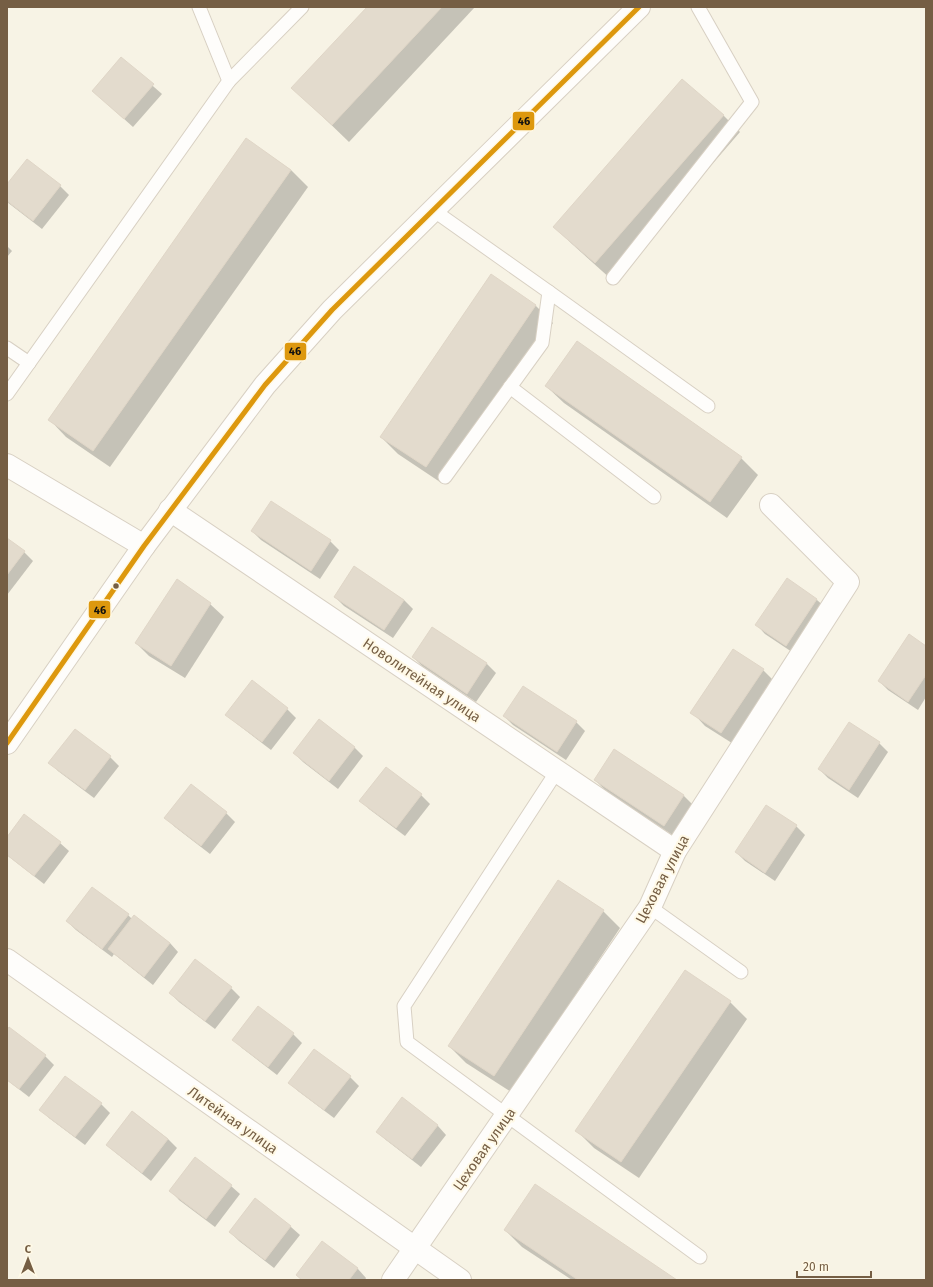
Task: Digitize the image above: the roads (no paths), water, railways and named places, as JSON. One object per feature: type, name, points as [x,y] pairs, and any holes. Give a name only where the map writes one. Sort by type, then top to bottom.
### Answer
[{"type":"street","points":[[7,743],[144,546],[265,385],[332,310],[639,7]]},
{"type":"street","points":[[7,465],[144,546]]},
{"type":"street","name":"Цеховая улица","points":[[393,1280],[650,907],[675,850],[848,582],[770,505]]},
{"type":"street","name":"Новолитейная улица","points":[[170,510],[675,850]]},
{"type":"street","name":"Литейная улица","points":[[7,960],[460,1280]]},
{"type":"lane","points":[[199,7],[229,81]]},
{"type":"lane","points":[[7,394],[229,81],[302,7]]},
{"type":"lane","points":[[613,278],[752,102],[698,7]]},
{"type":"lane","points":[[433,210],[708,406]]},
{"type":"lane","points":[[445,477],[542,344],[549,292]]},
{"type":"lane","points":[[7,348],[29,363]]},
{"type":"lane","points":[[510,387],[654,496]]},
{"type":"lane","points":[[557,771],[404,1006],[406,1042],[700,1257]]},
{"type":"lane","points":[[650,907],[741,972]]}]
